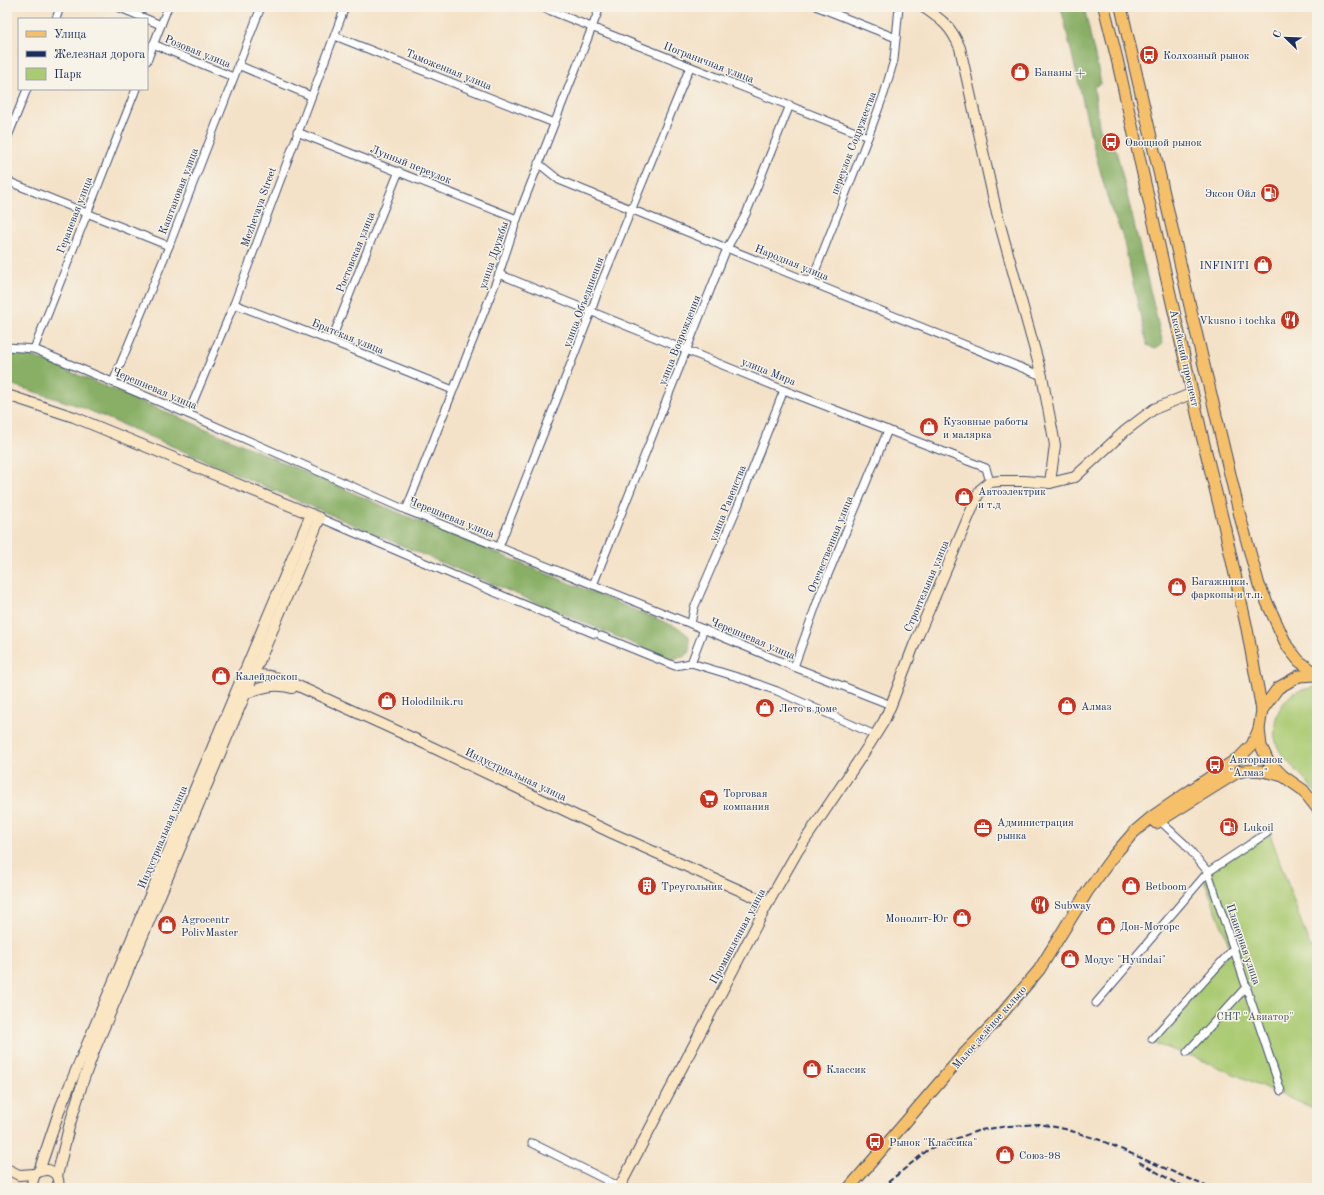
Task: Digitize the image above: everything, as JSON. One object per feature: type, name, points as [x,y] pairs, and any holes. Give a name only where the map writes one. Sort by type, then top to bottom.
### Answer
[{"type":"main road","name":"Аксайский проспект","points":[[1104,7],[1119,66],[1224,525],[1247,629],[1262,710]]},
{"type":"main road","name":"Аксайский проспект","points":[[1121,7],[1196,334],[1241,520],[1259,585],[1287,646],[1299,661],[1317,674]]},
{"type":"main road","points":[[1317,674],[1299,676],[1278,688],[1262,710],[1259,729],[1261,746],[1268,761],[1283,776],[1303,790],[1317,808]]},
{"type":"main road","name":"Малое зелёное кольцо","points":[[849,1188],[963,1055],[1039,970],[1087,892],[1114,855],[1134,832],[1153,816],[1241,756],[1252,745],[1259,729]]},
{"type":"main road","name":"Малое зелёное кольцо","points":[[1114,855],[1160,821],[1241,770],[1262,770],[1283,776]]},
{"type":"street","points":[[56,18],[60,7]]},
{"type":"street","name":"Розовая улица","points":[[118,7],[144,18]]},
{"type":"street","points":[[148,57],[168,7]]},
{"type":"street","name":"Каштановая улица","points":[[114,382],[169,246],[260,7]]},
{"type":"street","name":"Mezhevaya Street","points":[[188,414],[234,304],[297,132],[345,7]]},
{"type":"street","name":"Пограничная улица","points":[[541,7],[868,137]]},
{"type":"street","name":"улица Дружбы","points":[[406,510],[499,274],[517,219],[538,163],[600,7]]},
{"type":"street","points":[[818,7],[896,38]]},
{"type":"street","name":"переулок Содружества","points":[[811,282],[868,137],[894,60],[899,7]]},
{"type":"street","points":[[923,7],[942,20],[954,33],[960,48],[997,214],[1042,376],[1056,445],[1050,484]]},
{"type":"street","name":"Розовая улица","points":[[148,20],[161,25]]},
{"type":"street","name":"Таможенная улица","points":[[335,36],[554,123]]},
{"type":"street","name":"Розовая улица","points":[[153,44],[233,77]]},
{"type":"street","name":"Розовая улица","points":[[238,65],[311,96]]},
{"type":"street","name":"улица Объединения","points":[[499,547],[598,291],[690,67]]},
{"type":"street","points":[[7,140],[27,90]]},
{"type":"street","name":"Гераневая улица","points":[[34,349],[136,90]]},
{"type":"street","name":"улица Возрождения","points":[[594,585],[727,248],[746,214],[790,105]]},
{"type":"street","name":"Лунный переулок","points":[[297,132],[400,171],[517,219]]},
{"type":"street","name":"Народная улица","points":[[538,163],[559,180],[1042,376]]},
{"type":"street","name":"Ростовская улица","points":[[330,341],[400,171]]},
{"type":"street","points":[[7,181],[169,246]]},
{"type":"street","name":"улица Мира","points":[[499,274],[784,390],[986,468],[990,482]]},
{"type":"street","name":"Братская улица","points":[[234,304],[453,390]]},
{"type":"street","name":"Черешневая улица","points":[[7,347],[34,349],[188,414],[406,510],[891,705]]},
{"type":"street","name":"улица Равенства","points":[[691,624],[694,608],[738,506],[784,390]]},
{"type":"street","points":[[990,482],[1001,480],[1050,484],[1075,477],[1125,432],[1154,409],[1193,393]]},
{"type":"street","points":[[7,395],[74,416],[675,666],[691,663],[744,678],[777,691],[875,735]]},
{"type":"street","name":"Отечественная улица","points":[[794,667],[820,594],[888,430]]},
{"type":"street","name":"Строительная улица","points":[[891,705],[914,645],[973,505],[980,490],[990,482]]},
{"type":"street","name":"Индустриальная улица","points":[[32,1188],[32,1183],[61,1106],[111,1001],[184,828],[253,676],[316,516]]},
{"type":"street","name":"Индустриальная улица","points":[[184,828],[240,684],[316,516]]},
{"type":"street","points":[[691,663],[704,629]]},
{"type":"street","points":[[240,684],[253,676]]},
{"type":"street","name":"Индустриальная улица","points":[[253,676],[271,676],[287,681],[326,698],[612,833],[768,903]]},
{"type":"street","points":[[245,694],[261,687],[271,685],[285,686],[326,698]]},
{"type":"street","name":"Промышленная улица","points":[[621,1188],[768,903],[797,852],[875,735],[891,705]]},
{"type":"street","name":"Планерная улица","points":[[1160,821],[1185,844],[1208,872],[1281,1091]]},
{"type":"street","points":[[1096,1003],[1208,872],[1267,833]]},
{"type":"street","points":[[1152,1039],[1234,948]]},
{"type":"street","points":[[1187,1052],[1247,986]]},
{"type":"street","name":"Индустриальная улица","points":[[58,1188],[59,1181],[57,1176],[69,1127],[83,1081],[111,1001]]},
{"type":"street","points":[[532,1143],[621,1188]]},
{"type":"street","points":[[7,1170],[19,1174],[37,1173],[49,1170],[57,1176]]},
{"type":"street","points":[[7,1170],[32,1188]]},
{"type":"green space","points":[[1061,7],[1084,7],[1101,83],[1094,87],[1099,126],[1106,149],[1116,149],[1163,344],[1155,349],[1147,345],[1122,234],[1110,207],[1092,141]]},
{"type":"green space","points":[[7,351],[35,357],[188,421],[404,515],[679,628],[689,636],[690,652],[683,657],[670,659],[433,559],[79,406],[7,383]]},
{"type":"green space","points":[[1317,687],[1317,795],[1303,777],[1283,756],[1277,746],[1274,730],[1277,715],[1285,701],[1296,692]]},
{"type":"green space","name":"СНТ \"Авиатор\"","points":[[1268,828],[1310,947],[1317,944],[1317,1110],[1197,1058],[1149,1042],[1231,950],[1202,874]]},
{"type":"railway","points":[[881,1188],[929,1149],[980,1130],[1040,1124],[1065,1129],[1100,1140],[1210,1188]]},
{"type":"railway","points":[[1139,1162],[1187,1188]]},
{"type":"place","name":"Колхозный рынок","points":[[1149,55]]},
{"type":"place","name":"Бананы +","points":[[1020,72]]},
{"type":"place","name":"Овощной рынок","points":[[1111,142]]},
{"type":"place","name":"Эксон Ойл","points":[[1270,193]]},
{"type":"place","name":"INFINITI","points":[[1263,265]]},
{"type":"place","name":"Vkusno i tochka","points":[[1290,320]]},
{"type":"place","name":"Кузовные работы и малярка","points":[[929,427]]},
{"type":"place","name":"Автоэлектрик и т.д","points":[[964,497]]},
{"type":"place","name":"Багажники, фаркопы и т.п.","points":[[1177,587]]},
{"type":"place","name":"Калейдоскоп","points":[[221,676]]},
{"type":"place","name":"Holodilnik.ru","points":[[387,701]]},
{"type":"place","name":"Алмаз","points":[[1067,706]]},
{"type":"place","name":"Лето в доме","points":[[765,708]]},
{"type":"place","name":"Авторынок \"Алмаз\"","points":[[1215,765]]},
{"type":"place","name":"Торговая компания","points":[[709,799]]},
{"type":"place","name":"Lukoil","points":[[1229,827]]},
{"type":"place","name":"Администрация рынка","points":[[983,828]]},
{"type":"place","name":"Треугольник","points":[[647,886]]},
{"type":"place","name":"Betboom","points":[[1131,886]]},
{"type":"place","name":"Subway","points":[[1040,905]]},
{"type":"place","name":"Монолит-Юг","points":[[962,918]]},
{"type":"place","name":"Agrocentr PolivMaster","points":[[167,925]]},
{"type":"place","name":"Дон-Моторс","points":[[1106,926]]},
{"type":"place","name":"Модус \"Hyundai\"","points":[[1070,959]]},
{"type":"place","name":"Классик","points":[[812,1069]]},
{"type":"place","name":"Рынок \"Классика\"","points":[[875,1142]]},
{"type":"place","name":"Союз-98","points":[[1005,1155]]}]
